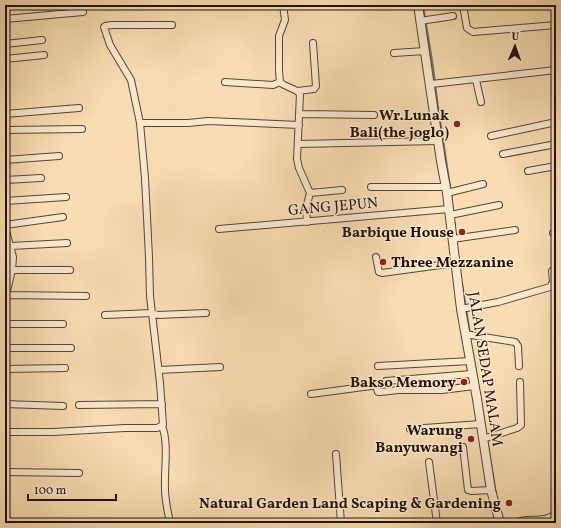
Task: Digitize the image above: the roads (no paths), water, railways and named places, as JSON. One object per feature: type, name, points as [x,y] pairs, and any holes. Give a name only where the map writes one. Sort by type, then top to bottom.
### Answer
[{"type":"street","points":[[283,5],[285,22],[279,36],[279,71],[280,82],[283,85],[298,91],[314,88],[316,86],[313,43]]},
{"type":"street","name":"JALAN SEDAP MALAM","points":[[418,5],[424,20],[425,51],[434,84],[438,141],[449,191],[456,238],[455,263],[469,334],[472,374],[480,424],[486,438],[491,490],[500,523]]},
{"type":"street","points":[[463,5],[467,28],[473,32],[556,24]]},
{"type":"street","points":[[5,19],[83,12]]},
{"type":"street","points":[[424,20],[453,16]]},
{"type":"street","points":[[170,523],[164,488],[166,460],[162,426],[159,370],[150,296],[145,178],[140,123],[131,80],[110,45],[104,27],[112,25],[172,25]]},
{"type":"street","points":[[5,44],[42,40]]},
{"type":"street","points":[[394,53],[425,51]]},
{"type":"street","points":[[5,59],[44,54]]},
{"type":"street","points":[[434,84],[556,70]]},
{"type":"street","points":[[476,80],[481,102]]},
{"type":"street","points":[[225,82],[273,85],[280,82]]},
{"type":"street","points":[[298,91],[300,94],[300,114],[297,159],[299,168],[310,193],[306,208],[307,222]]},
{"type":"street","points":[[5,114],[79,108]]},
{"type":"street","points":[[300,114],[374,115]]},
{"type":"street","points":[[140,123],[188,123],[208,121],[299,125]]},
{"type":"street","points":[[492,136],[556,122]]},
{"type":"street","points":[[5,130],[82,129]]},
{"type":"street","points":[[298,144],[438,141]]},
{"type":"street","points":[[503,154],[556,144]]},
{"type":"street","points":[[5,160],[58,156]]},
{"type":"street","points":[[528,171],[556,166]]},
{"type":"street","points":[[5,180],[41,178]]},
{"type":"street","name":"GANG JEPUN","points":[[371,187],[449,191],[483,184]]},
{"type":"street","points":[[310,193],[342,190]]},
{"type":"street","points":[[5,201],[66,197]]},
{"type":"street","name":"GANG JEPUN","points":[[219,229],[452,213],[499,205]]},
{"type":"street","points":[[63,218],[5,226],[13,257],[12,270],[6,297],[86,296]]},
{"type":"street","points":[[456,238],[515,230]]},
{"type":"street","points":[[10,246],[67,243]]},
{"type":"street","points":[[376,257],[379,272],[382,274],[455,263]]},
{"type":"street","points":[[464,308],[498,302],[550,287],[553,282],[552,271],[556,268]]},
{"type":"street","points":[[12,270],[70,270]]},
{"type":"street","points":[[105,315],[206,313]]},
{"type":"street","points":[[5,324],[63,324]]},
{"type":"street","points":[[469,334],[515,342],[518,346],[519,366]]},
{"type":"street","points":[[5,348],[71,348]]},
{"type":"street","points":[[378,366],[470,361]]},
{"type":"street","points":[[159,370],[220,367]]},
{"type":"street","points":[[5,369],[65,368]]},
{"type":"street","points":[[386,380],[472,374]]},
{"type":"street","points":[[486,438],[517,428],[521,425],[520,382]]},
{"type":"street","points":[[311,394],[371,386],[376,386],[378,392],[380,392],[399,390],[442,390],[474,386]]},
{"type":"street","points":[[5,404],[62,406]]},
{"type":"street","points":[[79,405],[162,404]]},
{"type":"street","points":[[410,428],[480,424]]},
{"type":"street","points":[[5,432],[60,432],[125,428],[157,428],[162,426]]},
{"type":"street","points":[[463,447],[468,490],[471,492],[491,490]]},
{"type":"street","points":[[336,454],[341,523]]},
{"type":"street","points":[[429,462],[438,523]]},
{"type":"street","points":[[5,472],[80,473]]},
{"type":"street","points":[[514,523],[524,520],[545,520],[556,514]]},
{"type":"waterway","points":[[423,5],[455,229]]},
{"type":"waterway","points":[[462,283],[470,334]]},
{"type":"waterway","points":[[474,360],[496,494]]},
{"type":"waterway","points":[[502,516],[505,523]]},
{"type":"place","name":"Wr.Lunak Bali(the joglo)","points":[[457,124]]},
{"type":"place","name":"Barbique House","points":[[462,232]]},
{"type":"place","name":"Three Mezzanine","points":[[383,262]]},
{"type":"place","name":"Bakso Memory","points":[[464,382]]},
{"type":"place","name":"Warung Banyuwangi","points":[[471,439]]},
{"type":"place","name":"Natural Garden Land Scaping & Gardening","points":[[509,503]]}]
